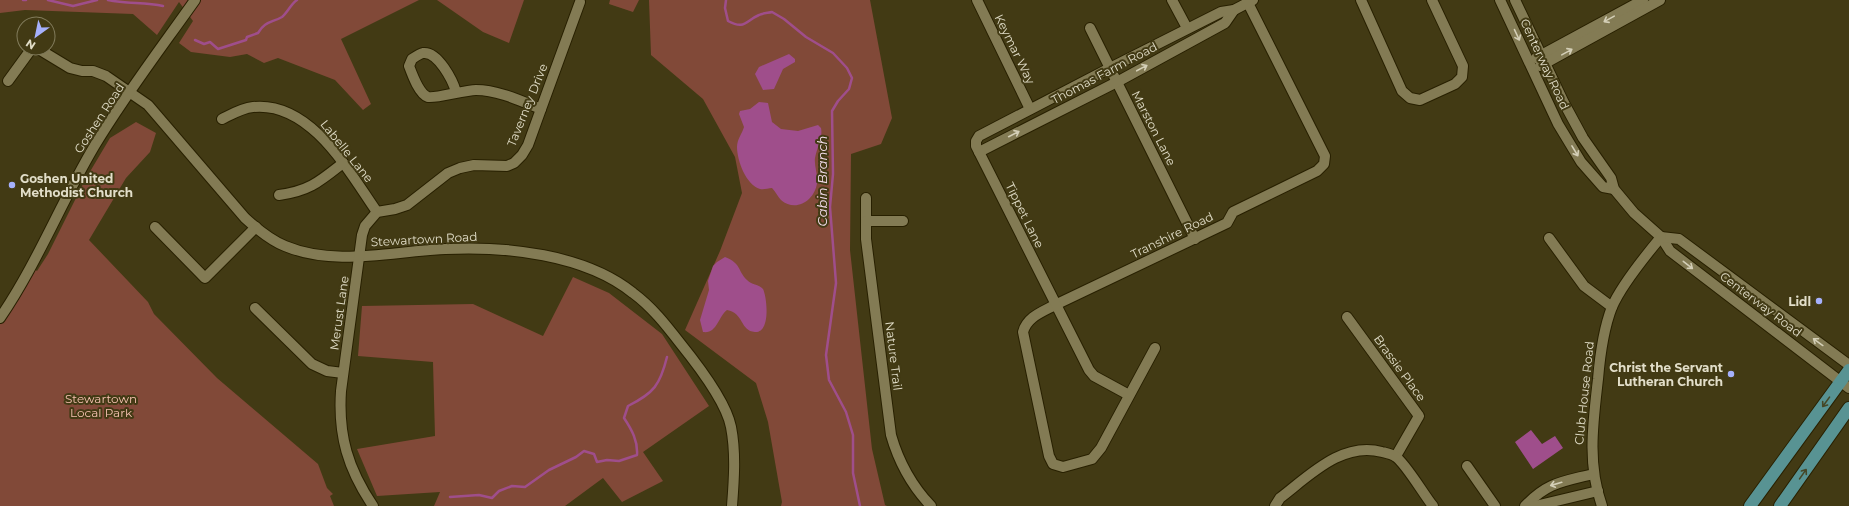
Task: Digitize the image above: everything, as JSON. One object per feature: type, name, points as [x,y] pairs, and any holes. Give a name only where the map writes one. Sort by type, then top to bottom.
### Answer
[{"type":"main road","points":[[1750,506],[1845,385],[1849,370]]},
{"type":"main road","points":[[1780,506],[1849,408]]},
{"type":"street","name":"Goshen Road","points":[[0,318],[26,279],[60,208],[95,145],[130,92],[195,0]]},
{"type":"street","name":"Keymar Way","points":[[977,0],[1030,109]]},
{"type":"street","points":[[1172,0],[1187,28]]},
{"type":"street","points":[[1360,0],[1402,91],[1410,98],[1420,100],[1455,84],[1462,77],[1462,66],[1432,0]]},
{"type":"street","name":"Centerway Road","points":[[1500,0],[1558,124],[1581,162],[1603,187],[1614,189]]},
{"type":"street","name":"Centerway Road","points":[[1515,0],[1564,103],[1583,138],[1611,178],[1614,189],[1634,212],[1661,237],[1670,251],[1845,385]]},
{"type":"street","points":[[1543,60],[1643,0]]},
{"type":"street","points":[[1531,66],[1660,0]]},
{"type":"street","name":"Thomas Farm Road","points":[[978,136],[1187,28],[1221,12],[1234,10],[1251,1]]},
{"type":"street","name":"Transhire Road","points":[[1155,348],[1101,448],[1092,459],[1063,467],[1053,464],[1048,456],[1023,332],[1025,324],[1032,317],[1055,305],[1228,223],[1233,212],[1317,171],[1324,164],[1325,156],[1251,1]]},
{"type":"street","name":"Taverney Drive","points":[[377,212],[395,210],[407,205],[448,173],[460,168],[474,165],[501,167],[514,163],[522,155],[528,145],[580,2]]},
{"type":"street","name":"Thomas Farm Road","points":[[979,152],[1117,82],[1225,23],[1234,10]]},
{"type":"street","name":"Marston Lane","points":[[1090,28],[1195,239]]},
{"type":"street","points":[[456,92],[447,72],[439,61],[429,54],[424,53],[412,58],[409,66],[423,94],[428,97],[434,98],[456,92],[478,90],[513,98],[541,109]]},
{"type":"street","points":[[8,81],[26,56]]},
{"type":"street","name":"Stewartown Road","points":[[50,56],[70,68],[99,72],[148,105],[245,218],[262,233],[284,246],[308,254],[332,257],[360,256],[446,248],[500,249],[537,254],[570,261],[595,270],[632,292],[655,312],[672,333],[694,361],[724,407],[731,426],[735,467],[732,506]]},
{"type":"street","name":"Labelle Lane","points":[[222,119],[244,109],[254,107],[271,108],[290,113],[313,128],[343,163],[377,212]]},
{"type":"street","name":"Tippet Lane","points":[[978,136],[976,146],[1055,305]]},
{"type":"street","points":[[279,195],[296,192],[314,185],[343,163]]},
{"type":"street","name":"Nature Trail","points":[[866,198],[866,239],[891,435],[897,457],[907,475],[931,506]]},
{"type":"street","points":[[360,256],[362,235],[368,221],[377,212]]},
{"type":"street","points":[[866,221],[903,222]]},
{"type":"street","points":[[155,227],[205,278],[256,227]]},
{"type":"street","name":"Centerway Road","points":[[1661,237],[1679,240],[1849,365]]},
{"type":"street","name":"Club House Road","points":[[1602,506],[1593,474],[1591,436],[1603,338],[1612,307],[1638,266],[1661,237]]},
{"type":"street","points":[[1549,238],[1584,286],[1612,307]]},
{"type":"street","name":"Merust Lane","points":[[360,256],[343,373],[340,412],[342,434],[351,466],[373,506]]},
{"type":"street","points":[[1055,305],[1089,370],[1094,376],[1129,395]]},
{"type":"street","points":[[255,308],[312,364],[327,371],[343,373]]},
{"type":"street","name":"Brassie Place","points":[[1347,317],[1419,416],[1396,456]]},
{"type":"street","points":[[1275,506],[1280,498],[1327,463],[1344,453],[1362,450],[1377,450],[1396,456],[1432,506]]},
{"type":"street","points":[[1467,466],[1495,506]]},
{"type":"street","points":[[1525,506],[1536,494],[1550,485],[1593,474]]},
{"type":"street","points":[[1535,506],[1598,492]]},
{"type":"green space","points":[[0,0],[419,0],[341,39],[371,104],[363,110],[335,80],[278,58],[264,63],[247,54],[230,57],[191,52],[179,43],[193,21],[179,2],[157,35],[133,14],[25,10],[0,13]]},
{"type":"green space","points":[[437,0],[524,0],[509,43],[483,32]]},
{"type":"green space","points":[[610,0],[639,0],[633,12],[609,4]]},
{"type":"green space","points":[[649,0],[870,0],[892,118],[881,144],[851,154],[850,250],[872,449],[885,505],[887,506],[781,506],[782,502],[768,422],[756,383],[685,330],[720,251],[742,193],[735,157],[703,99],[651,55]]},
{"type":"green space","name":"Stewartown Local Park","points":[[136,122],[156,133],[150,152],[126,178],[89,240],[148,302],[154,314],[217,378],[318,464],[327,488],[333,494],[330,496],[334,506],[0,506],[0,318],[33,268],[37,271],[48,254],[85,180],[110,138]]},
{"type":"green space","points":[[573,277],[609,293],[662,334],[709,406],[643,452],[663,481],[622,502],[603,478],[565,506],[434,506],[440,492],[377,496],[357,449],[435,436],[433,362],[358,356],[362,306],[473,304],[543,336]]},
{"type":"shaded area","points":[[789,54],[795,59],[795,62],[783,69],[774,89],[763,90],[755,74],[759,67]]},
{"type":"shaded area","points":[[759,102],[768,103],[772,122],[781,129],[798,131],[818,125],[821,128],[821,139],[815,158],[817,183],[813,195],[804,203],[798,205],[787,204],[781,200],[772,188],[760,189],[755,187],[750,183],[743,171],[737,152],[738,141],[744,127],[739,114],[740,111],[750,109]]},
{"type":"shaded area","points":[[725,257],[737,265],[749,282],[763,289],[766,299],[766,321],[764,327],[760,331],[750,331],[736,315],[727,310],[714,328],[708,332],[703,332],[700,320],[709,290],[708,281],[713,266]]},
{"type":"shaded area","points":[[1531,430],[1542,444],[1555,436],[1563,448],[1533,469],[1515,442]]},
{"type":"waterway","points":[[48,0],[73,6],[97,0]]},
{"type":"waterway","points":[[108,0],[163,6]]},
{"type":"waterway","points":[[195,40],[204,44],[210,42],[218,49],[246,40],[247,37],[258,33],[266,24],[282,17],[297,0]]},
{"type":"waterway","name":"Cabin Branch","points":[[726,0],[725,8],[728,21],[734,24],[742,25],[754,17],[772,12],[784,19],[806,37],[833,53],[847,68],[852,78],[849,89],[838,101],[832,111],[833,174],[830,207],[836,283],[826,355],[829,380],[846,412],[853,435],[853,473],[860,506]]},
{"type":"waterway","points":[[450,497],[479,495],[492,498],[499,491],[512,486],[525,487],[549,470],[576,457],[584,451],[594,454],[597,462],[607,460],[619,461],[637,455],[637,445],[634,436],[624,418],[628,406],[644,397],[655,387],[662,375],[667,357]]},
{"type":"place","name":"Goshen United Methodist Church","points":[[12,185]]},
{"type":"place","name":"Lidl","points":[[1819,301]]},
{"type":"place","name":"Christ the Servant Lutheran Church","points":[[1731,374]]}]
